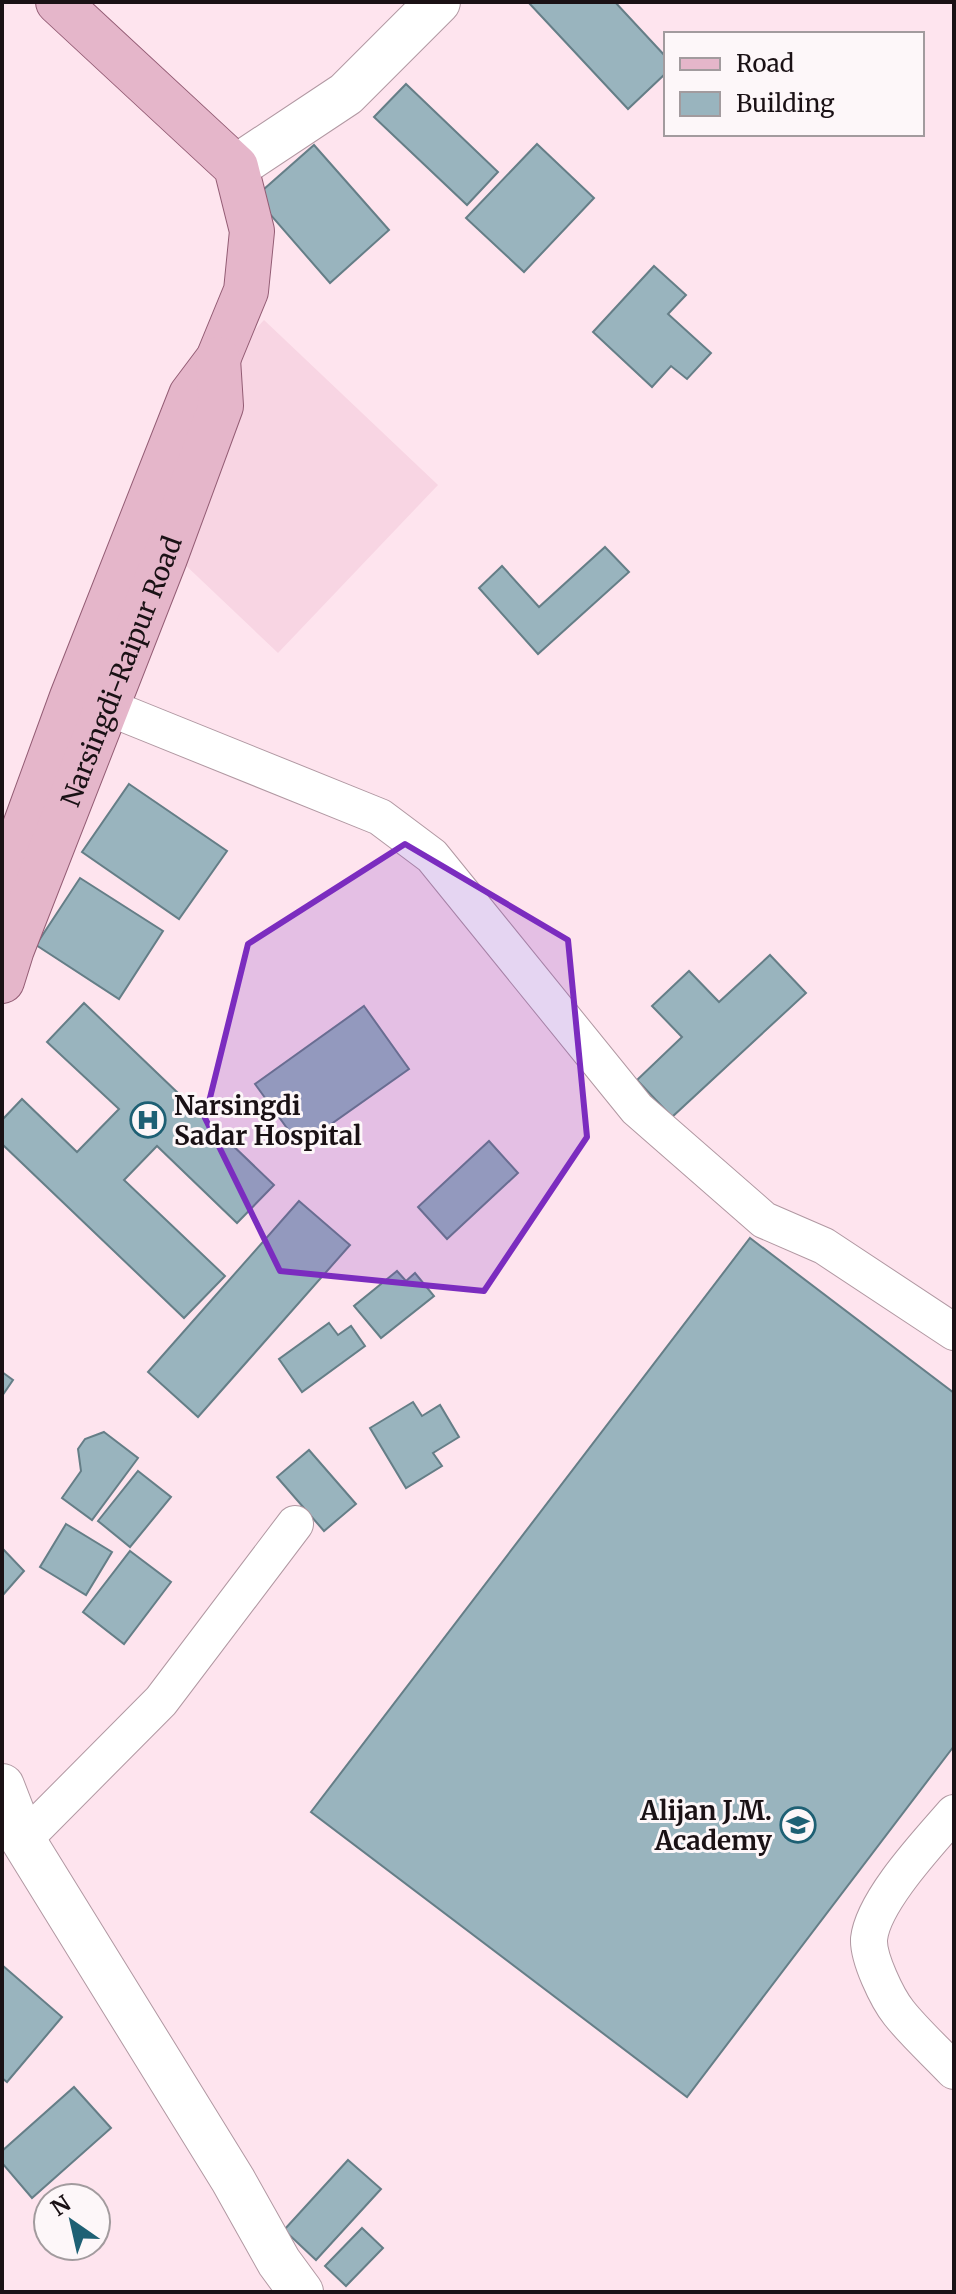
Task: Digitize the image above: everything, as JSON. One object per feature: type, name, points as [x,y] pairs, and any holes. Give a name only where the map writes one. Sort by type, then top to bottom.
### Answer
[{"type":"main road","points":[[58,2],[236,167]]},
{"type":"main road","name":"Narsingdi-Raipur Road","points":[[5,959],[191,395],[218,359],[246,291],[252,231],[236,167]]},
{"type":"main road","name":"Narsingdi-Raipur Road","points":[[2,889],[89,702]]},
{"type":"street","points":[[236,167],[346,94],[438,2]]},
{"type":"street","points":[[89,702],[380,817],[432,856],[637,1109],[764,1220],[824,1246],[954,1332]]},
{"type":"street","points":[[23,1840],[161,1701],[295,1524]]},
{"type":"street","points":[[2,1786],[23,1840],[233,2180],[279,2262],[301,2292]]},
{"type":"street","points":[[954,1813],[914,1860],[878,1911],[869,1940],[873,1963],[897,2011],[954,2071]]},
{"type":"highlighted area","points":[[405,844],[568,940],[587,1137],[484,1291],[280,1271],[205,1118],[248,944]]},
{"type":"shaded area","points":[[264,320],[438,485],[278,653],[160,541],[211,377]]},
{"type":"building","points":[[528,2],[615,2],[664,55],[664,75],[628,109]]},
{"type":"building","points":[[406,84],[498,172],[467,205],[374,117]]},
{"type":"building","points":[[537,144],[594,198],[524,272],[466,218]]},
{"type":"building","points":[[314,145],[389,230],[330,283],[255,197]]},
{"type":"building","points":[[654,266],[686,295],[668,314],[711,353],[687,379],[671,366],[652,387],[593,332]]},
{"type":"building","points":[[605,547],[629,572],[538,654],[479,588],[502,566],[539,607]]},
{"type":"building","points":[[129,784],[227,851],[179,919],[82,852]]},
{"type":"building","points":[[80,878],[163,931],[119,999],[36,945]]},
{"type":"building","points":[[770,955],[806,993],[672,1117],[637,1080],[682,1037],[652,1006],[689,971],[719,1002]]},
{"type":"building","points":[[84,1003],[274,1185],[237,1223],[157,1146],[124,1180],[225,1276],[184,1318],[2,1144],[2,1120],[22,1099],[77,1152],[119,1109],[47,1042]]},
{"type":"building","points":[[364,1006],[409,1069],[300,1146],[255,1084]]},
{"type":"building","points":[[489,1141],[518,1173],[447,1239],[418,1207]]},
{"type":"building","points":[[299,1201],[350,1245],[198,1417],[148,1372]]},
{"type":"building","points":[[750,1238],[954,1393],[954,1746],[687,2097],[311,1812]]},
{"type":"building","points":[[397,1271],[406,1281],[415,1273],[434,1296],[381,1338],[354,1306]]},
{"type":"building","points":[[329,1323],[338,1335],[351,1326],[365,1346],[302,1392],[279,1359]]},
{"type":"building","points":[[2,1372],[13,1380],[2,1396]]},
{"type":"building","points":[[413,1402],[422,1416],[440,1405],[459,1437],[433,1453],[442,1466],[406,1488],[370,1428]]},
{"type":"building","points":[[104,1432],[138,1458],[92,1520],[62,1498],[81,1471],[78,1449],[85,1439]]},
{"type":"building","points":[[309,1450],[356,1504],[324,1531],[277,1477]]},
{"type":"building","points":[[138,1471],[171,1497],[130,1547],[98,1521]]},
{"type":"building","points":[[66,1524],[112,1552],[86,1595],[40,1567]]},
{"type":"building","points":[[2,1548],[24,1571],[2,1596]]},
{"type":"building","points":[[130,1551],[171,1582],[124,1644],[83,1612]]},
{"type":"building","points":[[2,1965],[62,2017],[7,2082],[2,2078]]},
{"type":"building","points":[[74,2087],[111,2128],[50,2182],[32,2182],[32,2198],[2,2163],[2,2151]]},
{"type":"building","points":[[348,2160],[381,2189],[316,2260],[284,2230]]},
{"type":"building","points":[[362,2228],[383,2248],[346,2286],[325,2266]]},
{"type":"place","name":"Narsingdi Sadar Hospital","points":[[148,1120]]},
{"type":"place","name":"Alijan J.M. Academy","points":[[798,1825]]}]
